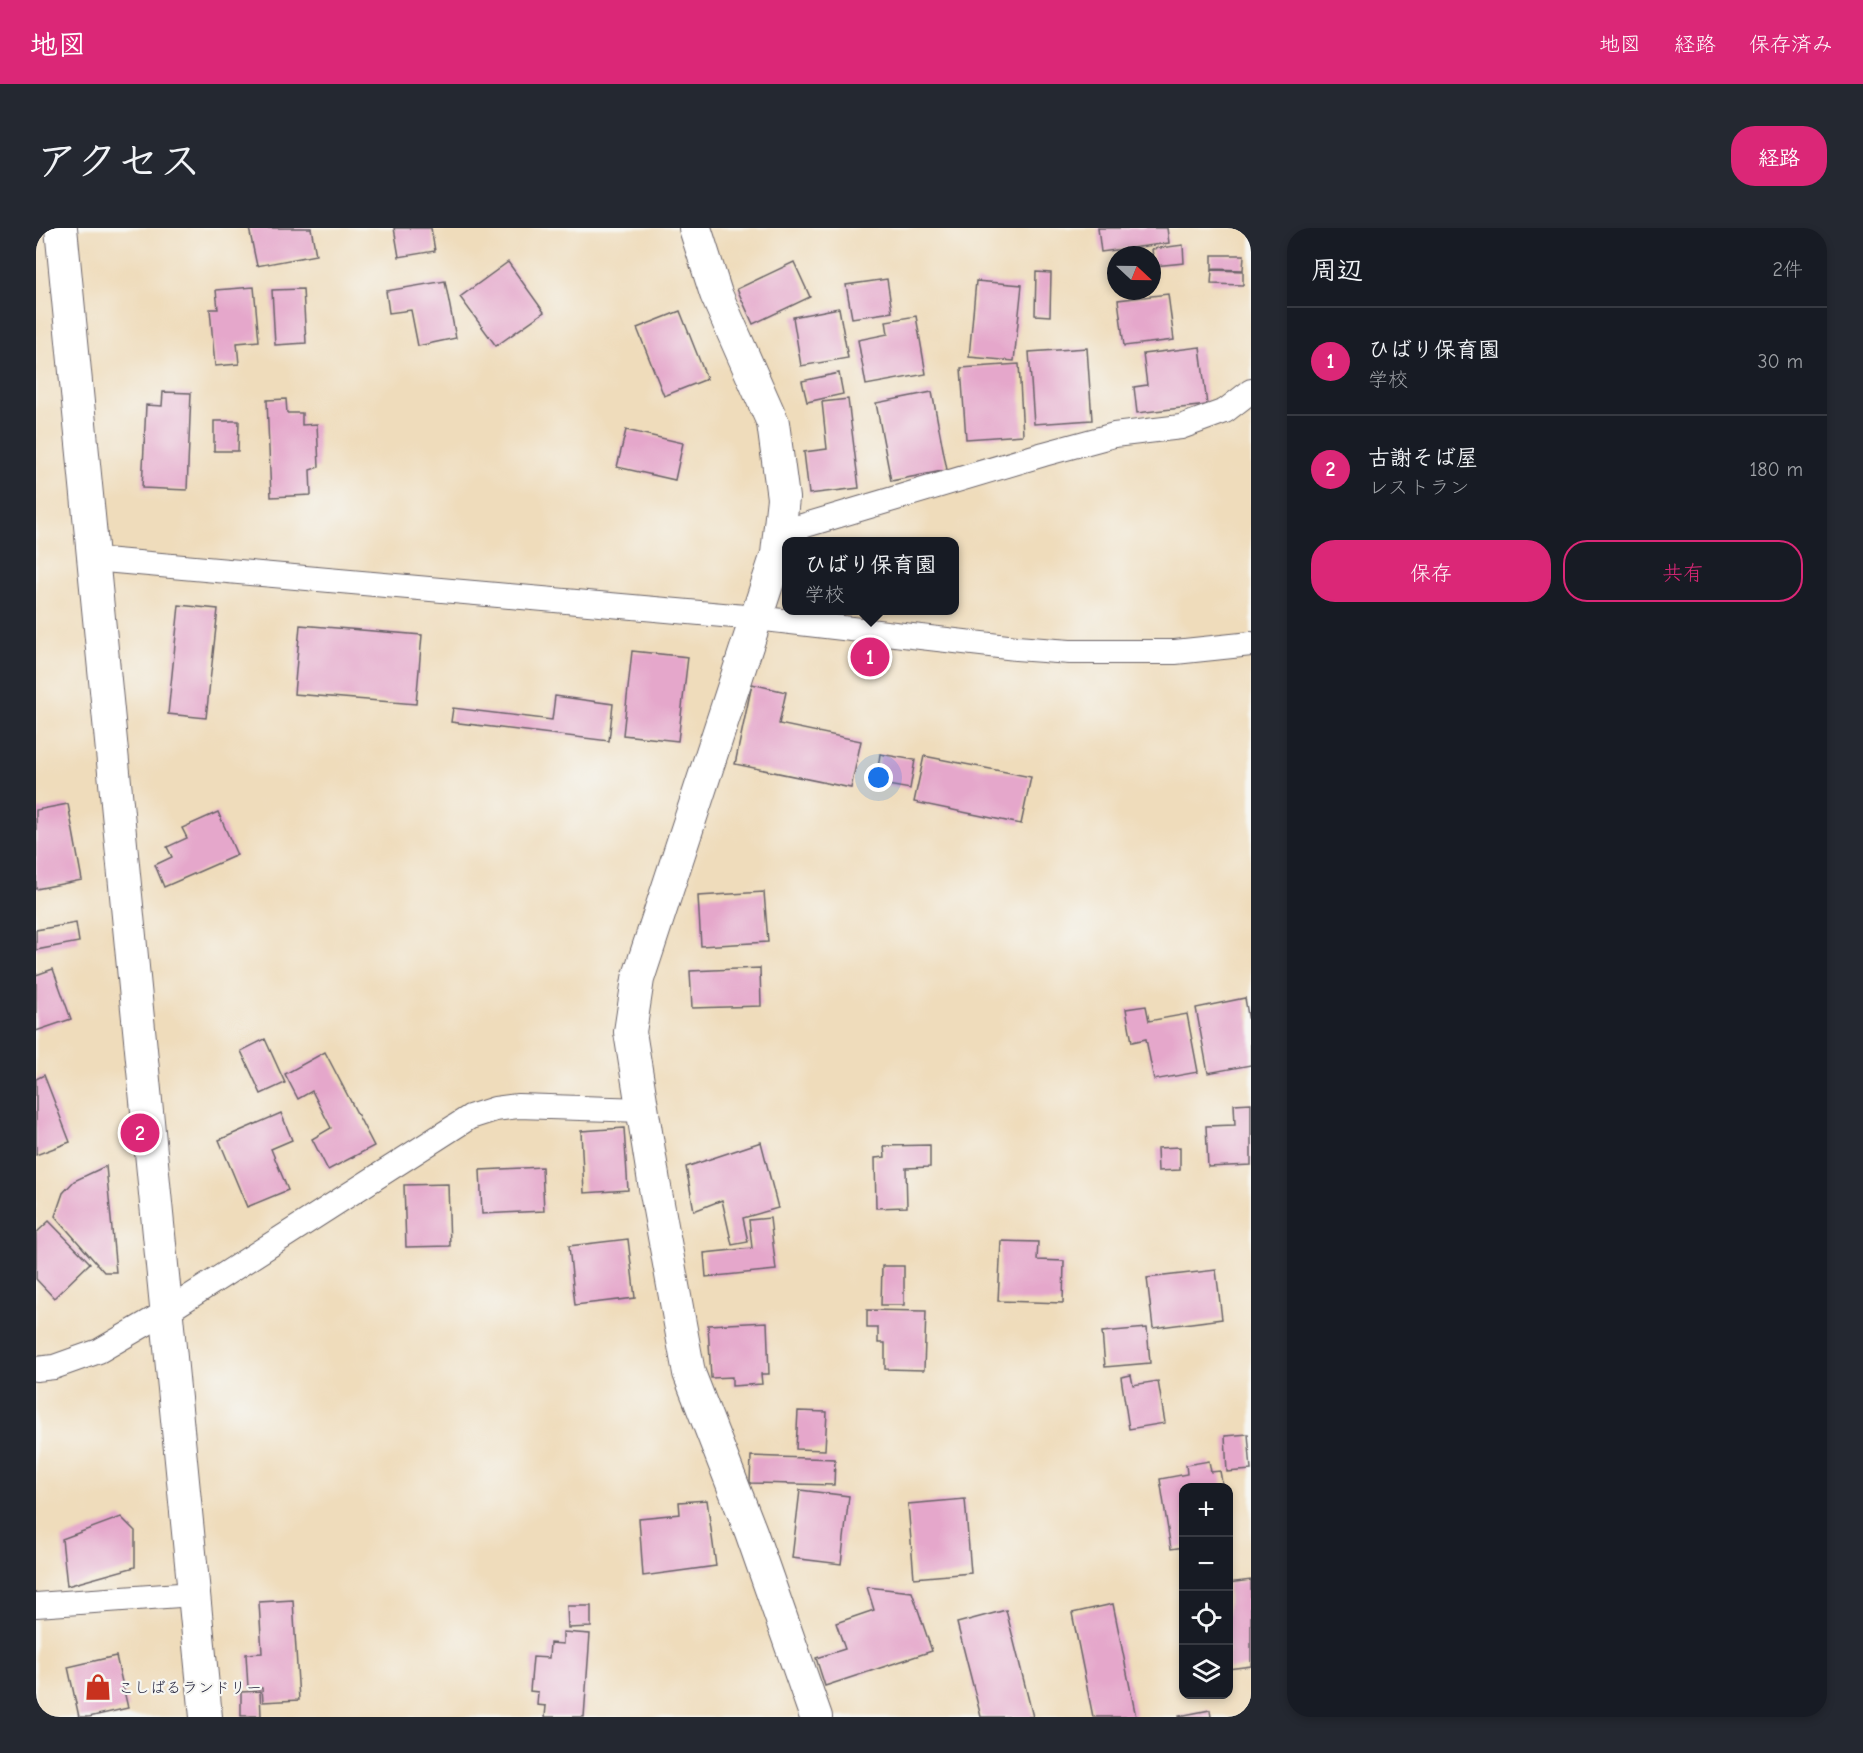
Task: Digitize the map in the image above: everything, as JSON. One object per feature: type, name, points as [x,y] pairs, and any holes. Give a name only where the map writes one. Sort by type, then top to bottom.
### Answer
[{"type":"street","points":[[60,228],[206,1717]]},
{"type":"street","points":[[695,228],[716,294],[773,423],[783,498],[777,554],[638,979],[630,1032],[654,1182],[689,1373],[751,1532],[816,1717]]},
{"type":"street","points":[[779,533],[1114,435],[1181,428],[1226,411],[1251,392]]},
{"type":"street","points":[[93,559],[756,618],[1016,648],[1070,652],[1175,652],[1251,644]]},
{"type":"street","points":[[36,1369],[54,1367],[99,1351],[166,1312],[470,1117],[495,1109],[518,1106],[643,1110]]},
{"type":"street","points":[[36,1605],[194,1594]]},
{"type":"building","points":[[249,228],[311,228],[316,255],[257,266]]},
{"type":"building","points":[[394,228],[431,228],[435,251],[399,257]]},
{"type":"building","points":[[1098,228],[1167,228],[1169,243],[1146,246],[1107,246],[1107,251],[1101,252]]},
{"type":"building","points":[[1183,245],[1184,263],[1161,265],[1161,248]]},
{"type":"building","points":[[1212,255],[1244,255],[1243,270],[1212,269]]},
{"type":"building","points":[[508,262],[544,312],[496,346],[460,297]]},
{"type":"building","points":[[794,262],[810,297],[753,324],[737,289]]},
{"type":"building","points":[[1212,270],[1243,271],[1243,285],[1211,284]]},
{"type":"building","points":[[1036,272],[1051,273],[1050,316],[1035,315]]},
{"type":"building","points":[[887,279],[892,312],[852,318],[846,285]]},
{"type":"building","points":[[445,281],[456,338],[418,346],[411,310],[389,313],[386,291]]},
{"type":"building","points":[[976,281],[1022,285],[1014,361],[969,357]]},
{"type":"building","points":[[254,287],[259,341],[237,343],[239,364],[215,366],[210,309],[218,309],[216,290]]},
{"type":"building","points":[[303,289],[306,343],[275,345],[272,290]]},
{"type":"building","points":[[1168,294],[1174,340],[1124,346],[1118,300],[1161,300],[1161,295]]},
{"type":"building","points":[[839,308],[848,358],[801,366],[793,317]]},
{"type":"building","points":[[680,311],[707,379],[664,396],[637,328]]},
{"type":"building","points":[[916,316],[926,374],[866,385],[858,340],[888,334],[886,321]]},
{"type":"building","points":[[1200,347],[1207,405],[1137,413],[1134,387],[1147,385],[1143,354]]},
{"type":"building","points":[[1087,348],[1092,420],[1034,424],[1029,352]]},
{"type":"building","points":[[1019,364],[1023,435],[966,439],[961,368]]},
{"type":"building","points":[[839,373],[843,394],[807,402],[802,381]]},
{"type":"building","points":[[163,392],[191,393],[187,490],[142,488],[146,405],[162,406]]},
{"type":"building","points":[[932,392],[947,470],[891,481],[876,403]]},
{"type":"building","points":[[286,399],[287,413],[302,413],[302,425],[317,424],[319,467],[310,470],[311,495],[271,497],[267,400]]},
{"type":"building","points":[[848,399],[859,488],[809,494],[804,452],[827,449],[822,402]]},
{"type":"building","points":[[214,421],[239,421],[238,451],[214,451]]},
{"type":"building","points":[[626,430],[683,443],[675,480],[617,467]]},
{"type":"building","points":[[179,605],[218,609],[206,718],[168,714]]},
{"type":"building","points":[[300,625],[422,635],[416,704],[294,694]]},
{"type":"building","points":[[632,651],[688,657],[678,741],[623,735]]},
{"type":"building","points":[[752,684],[786,692],[779,724],[861,741],[851,788],[735,764]]},
{"type":"building","points":[[555,696],[613,704],[609,741],[451,722],[453,708],[552,720]]},
{"type":"building","points":[[880,754],[915,760],[910,789],[876,783]]},
{"type":"building","points":[[924,756],[1031,777],[1021,824],[914,802]]},
{"type":"building","points":[[68,804],[82,880],[36,889],[36,810]]},
{"type":"building","points":[[218,812],[237,855],[164,887],[155,865],[172,857],[167,847],[187,838],[182,828]]},
{"type":"building","points":[[764,892],[768,942],[701,946],[698,896]]},
{"type":"building","points":[[76,923],[79,942],[36,950],[36,930]]},
{"type":"building","points":[[760,968],[761,1006],[692,1008],[690,971]]},
{"type":"building","points":[[53,969],[71,1019],[36,1031],[36,975]]},
{"type":"building","points":[[1245,998],[1251,1033],[1251,1065],[1208,1073],[1196,1008]]},
{"type":"building","points":[[1146,1006],[1149,1021],[1187,1014],[1198,1072],[1154,1080],[1146,1039],[1132,1042],[1126,1009]]},
{"type":"building","points":[[265,1039],[285,1083],[261,1094],[241,1051]]},
{"type":"building","points":[[325,1052],[374,1146],[328,1170],[312,1139],[331,1128],[312,1091],[298,1099],[285,1074]]},
{"type":"building","points":[[44,1075],[70,1142],[36,1155],[36,1079]]},
{"type":"building","points":[[1251,1103],[1251,1165],[1208,1167],[1206,1126],[1235,1125],[1234,1104]]},
{"type":"building","points":[[281,1113],[292,1140],[271,1149],[288,1190],[247,1207],[219,1140]]},
{"type":"building","points":[[624,1128],[628,1190],[584,1193],[581,1131]]},
{"type":"building","points":[[761,1142],[778,1208],[743,1218],[748,1242],[732,1245],[722,1200],[694,1211],[686,1167]]},
{"type":"building","points":[[930,1145],[930,1167],[906,1168],[907,1207],[876,1208],[875,1158],[885,1157],[884,1146]]},
{"type":"building","points":[[1180,1147],[1180,1170],[1158,1171],[1157,1148]]},
{"type":"building","points":[[106,1166],[116,1272],[104,1272],[55,1216],[63,1193],[74,1181]]},
{"type":"building","points":[[542,1167],[544,1211],[482,1214],[480,1170]]},
{"type":"building","points":[[448,1184],[450,1246],[406,1247],[404,1185]]},
{"type":"building","points":[[770,1218],[776,1270],[706,1277],[704,1253],[752,1248],[749,1220]]},
{"type":"building","points":[[49,1221],[90,1263],[54,1298],[36,1279],[36,1233]]},
{"type":"building","points":[[628,1239],[635,1298],[575,1305],[569,1246]]},
{"type":"building","points":[[1001,1241],[1038,1242],[1037,1260],[1064,1261],[1063,1303],[998,1301]]},
{"type":"building","points":[[882,1266],[904,1266],[904,1305],[881,1305]]},
{"type":"building","points":[[1216,1270],[1222,1319],[1153,1328],[1147,1278]]},
{"type":"building","points":[[867,1310],[926,1311],[924,1370],[885,1369],[885,1343],[878,1343],[878,1328],[867,1328]]},
{"type":"building","points":[[767,1322],[769,1374],[761,1374],[762,1384],[732,1386],[732,1377],[711,1378],[708,1325]]},
{"type":"building","points":[[1147,1328],[1150,1363],[1105,1367],[1102,1332]]},
{"type":"building","points":[[1131,1375],[1133,1385],[1158,1381],[1165,1423],[1129,1429],[1121,1377]]},
{"type":"building","points":[[798,1411],[827,1412],[825,1450],[796,1449]]},
{"type":"building","points":[[1248,1434],[1251,1470],[1227,1472],[1225,1436]]},
{"type":"building","points":[[751,1456],[835,1459],[834,1485],[750,1483]]},
{"type":"building","points":[[1209,1461],[1211,1472],[1220,1471],[1222,1483],[1179,1483],[1179,1548],[1171,1549],[1160,1479],[1187,1474],[1186,1465]]},
{"type":"building","points":[[800,1490],[849,1496],[841,1564],[792,1558]]},
{"type":"building","points":[[965,1499],[971,1573],[914,1578],[908,1504]]},
{"type":"building","points":[[707,1500],[716,1566],[643,1576],[639,1518],[680,1514],[679,1502]]},
{"type":"building","points":[[121,1517],[135,1531],[135,1567],[67,1586],[62,1539]]},
{"type":"building","points":[[1251,1580],[1251,1666],[1233,1668],[1233,1591],[1233,1582]]},
{"type":"building","points":[[867,1587],[912,1592],[932,1651],[825,1686],[816,1658],[845,1649],[836,1623],[874,1610]]},
{"type":"building","points":[[293,1600],[299,1700],[263,1702],[262,1688],[248,1688],[246,1654],[262,1653],[259,1602]]},
{"type":"building","points":[[1113,1604],[1136,1717],[1093,1717],[1072,1613]]},
{"type":"building","points":[[567,1606],[591,1606],[591,1627],[568,1628]]},
{"type":"building","points":[[1006,1610],[1033,1717],[981,1717],[957,1623]]},
{"type":"building","points":[[563,1632],[590,1634],[584,1717],[545,1717],[546,1706],[537,1705],[538,1692],[530,1691],[533,1657],[549,1658],[550,1643],[563,1644]]},
{"type":"building","name":"こしばるランドリー","points":[[116,1656],[128,1708],[89,1717],[79,1717],[68,1667]]},
{"type":"building","points":[[260,1691],[261,1716],[241,1716],[241,1692]]},
{"type":"building","points":[[1210,1710],[1211,1717],[1179,1717],[1179,1716]]},
{"type":"place","name":"ひばり保育園","points":[[870,657]]},
{"type":"place","name":"古謝そば屋","points":[[140,1133]]},
{"type":"place","name":"こしばるランドリー","points":[[98,1687]]}]
